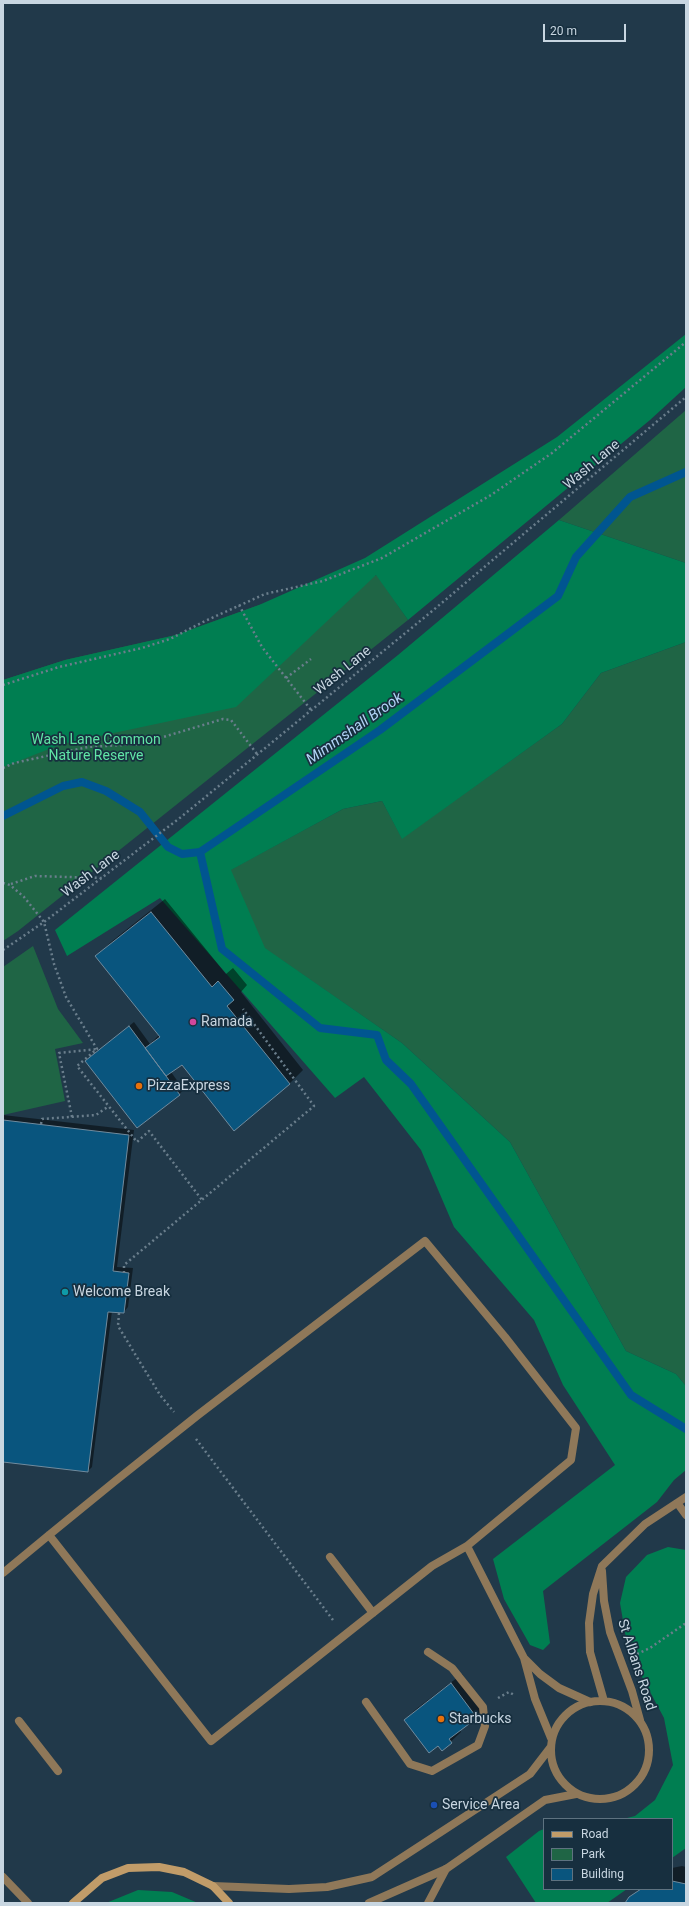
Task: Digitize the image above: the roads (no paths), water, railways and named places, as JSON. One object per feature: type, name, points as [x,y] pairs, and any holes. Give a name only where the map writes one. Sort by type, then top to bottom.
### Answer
[{"type":"street","points":[[3,1573],[49,1535],[186,1425],[425,1241],[505,1337],[576,1428],[571,1460],[467,1546],[432,1566],[211,1741],[49,1535]]},
{"type":"street","points":[[604,1701],[590,1652],[589,1624],[593,1594],[602,1566],[645,1524],[678,1504],[686,1497]]},
{"type":"street","points":[[678,1504],[686,1515]]},
{"type":"street","points":[[467,1546],[524,1658],[535,1699],[551,1738]]},
{"type":"street","points":[[330,1557],[373,1613]]},
{"type":"street","name":"St Albans Road","points":[[602,1566],[604,1601],[610,1632],[632,1691],[641,1724]]},
{"type":"street","points":[[366,1702],[410,1764],[432,1771],[478,1745],[486,1726],[483,1707],[452,1668],[428,1652]]},
{"type":"street","points":[[524,1658],[540,1674],[559,1688],[590,1702]]},
{"type":"street","points":[[604,1701],[628,1709],[641,1724],[648,1740],[648,1764],[636,1785],[623,1794],[609,1799],[592,1800],[576,1794],[564,1785],[555,1771],[551,1760],[551,1738],[559,1721],[569,1712],[590,1702],[604,1701]]},
{"type":"street","points":[[19,1721],[58,1771]]},
{"type":"street","points":[[213,1886],[289,1889],[327,1887],[372,1877],[530,1774],[550,1748]]},
{"type":"street","points":[[369,1903],[446,1869],[545,1800],[576,1794]]},
{"type":"street","points":[[73,1903],[102,1878],[128,1868],[159,1867],[184,1872],[213,1886],[229,1903]]},
{"type":"street","points":[[428,1903],[446,1869]]},
{"type":"street","points":[[3,1877],[28,1903]]},
{"type":"waterway","name":"Mimmshall Brook","points":[[3,816],[63,786],[82,782],[106,791],[140,812],[168,847],[182,854],[200,852],[380,730],[558,596],[576,557],[630,497],[686,472]]},
{"type":"waterway","points":[[200,852],[222,949],[320,1028],[377,1035],[386,1060],[411,1084],[631,1395],[686,1429]]},
{"type":"place","name":"Ramada","points":[[193,1022]]},
{"type":"place","name":"PizzaExpress","points":[[139,1086]]},
{"type":"place","name":"Welcome Break","points":[[65,1292]]},
{"type":"place","name":"Starbucks","points":[[441,1719]]},
{"type":"place","name":"Service Area","points":[[434,1805]]},
{"type":"park label","name":"Wash Lane Common Nature Reserve","points":[[96,748]]}]
